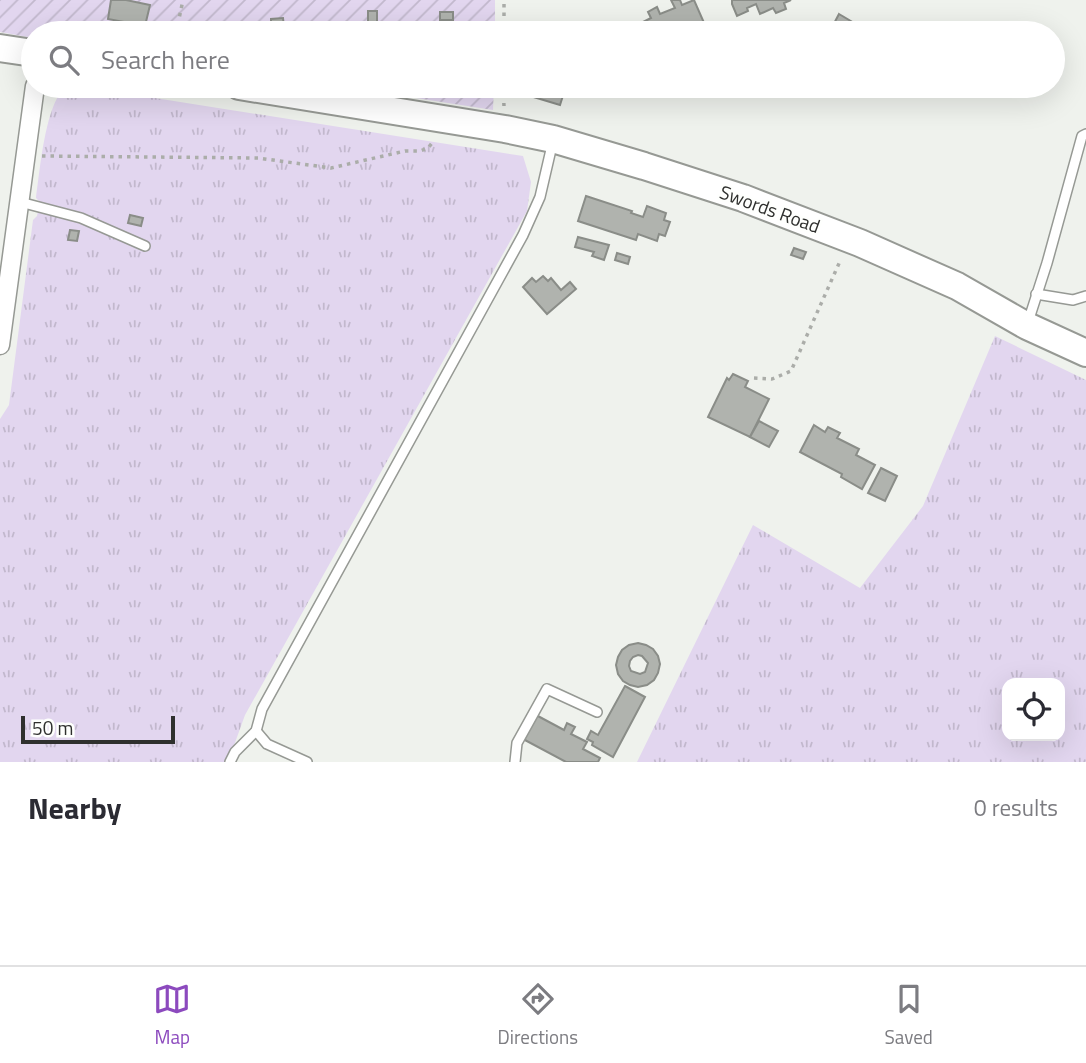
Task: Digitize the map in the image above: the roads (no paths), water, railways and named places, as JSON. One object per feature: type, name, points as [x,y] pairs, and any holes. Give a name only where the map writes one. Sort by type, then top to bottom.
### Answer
[{"type":"main road","points":[[0,48],[21,51]]},
{"type":"main road","name":"Swords Road","points":[[315,98],[553,139],[743,198],[860,243],[957,286],[1027,326],[1086,353]]},
{"type":"street","points":[[0,345],[33,98]]},
{"type":"lane","points":[[1027,326],[1082,136],[1086,134]]},
{"type":"lane","points":[[230,762],[235,752],[256,731],[262,709],[523,235],[540,197],[553,139]]},
{"type":"lane","points":[[20,202],[81,218],[145,246]]},
{"type":"lane","points":[[1036,295],[1073,300],[1086,296]]},
{"type":"lane","points":[[515,762],[517,743],[547,689],[597,712]]},
{"type":"lane","points":[[256,731],[267,744],[307,762]]}]
